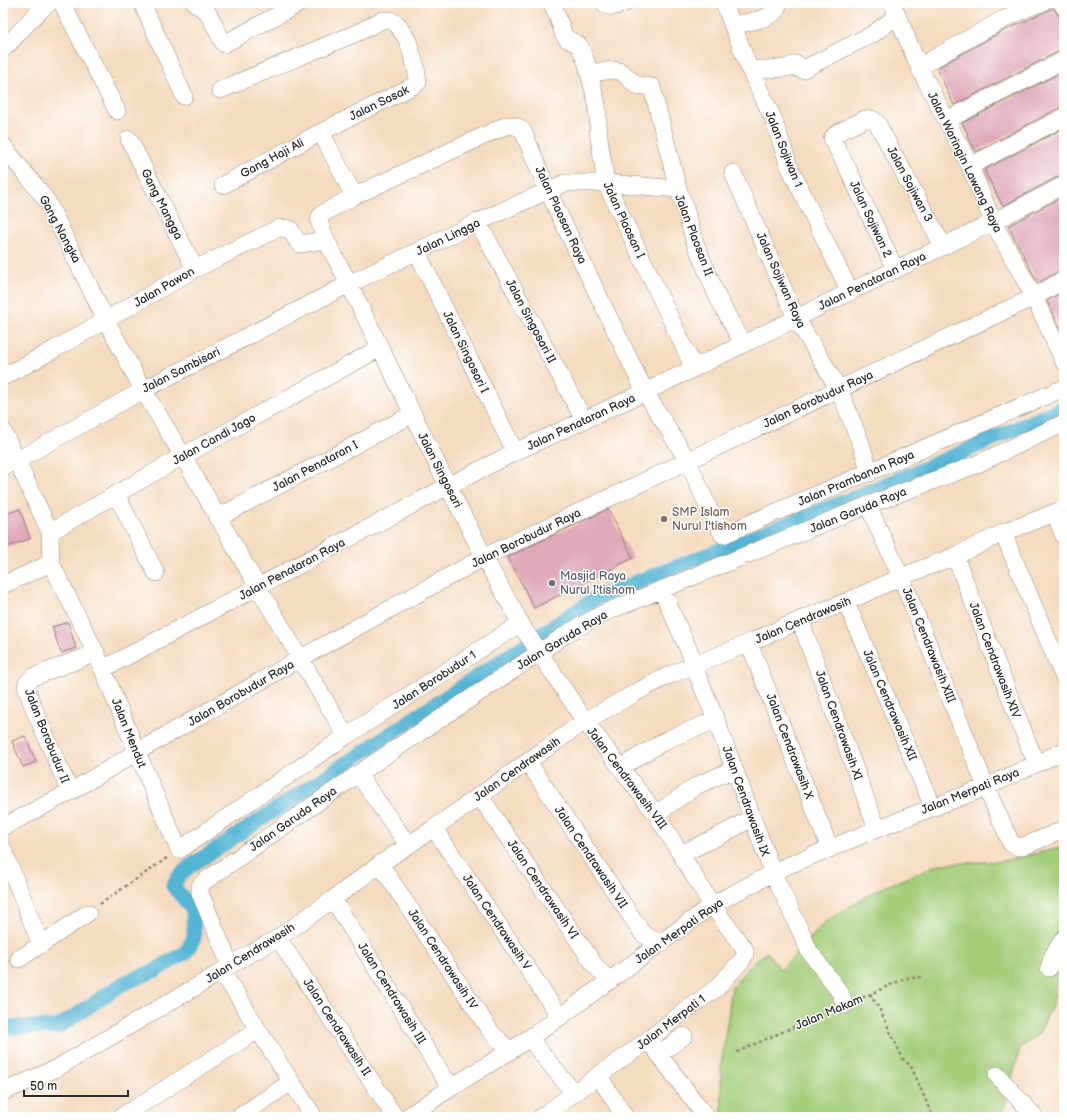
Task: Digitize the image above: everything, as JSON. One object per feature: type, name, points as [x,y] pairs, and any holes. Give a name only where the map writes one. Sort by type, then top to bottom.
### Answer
[{"type":"street","points":[[3,49],[48,3]]},
{"type":"street","points":[[62,3],[117,111]]},
{"type":"street","points":[[142,3],[184,96]]},
{"type":"street","points":[[195,3],[208,13],[224,44],[300,3]]},
{"type":"street","name":"Jalan Plaosan I","points":[[552,3],[563,33],[567,39],[579,45],[586,61],[597,104],[599,138],[606,183],[694,368]]},
{"type":"street","points":[[604,3],[614,7],[624,3]]},
{"type":"street","name":"Jalan Sojiwan 1","points":[[724,3],[750,70],[773,118],[789,166],[850,292]]},
{"type":"street","points":[[732,25],[748,23],[775,12],[778,8],[778,3]]},
{"type":"street","points":[[1062,3],[1064,7]]},
{"type":"street","points":[[919,67],[1030,5]]},
{"type":"street","points":[[750,70],[786,68],[796,64],[798,65],[799,69],[802,70],[873,34],[895,9]]},
{"type":"street","name":"Jalan Waringin Lawang Raya","points":[[895,9],[919,67],[970,166],[993,222],[1034,297],[1064,362]]},
{"type":"street","name":"Jalan Sasak","points":[[220,90],[361,31],[382,20],[390,20],[397,24],[408,41],[416,68],[418,82],[413,86],[321,132]]},
{"type":"street","points":[[947,120],[1064,60]]},
{"type":"street","points":[[589,73],[614,70],[619,71],[636,85],[652,87],[678,189]]},
{"type":"street","points":[[970,166],[1064,117]]},
{"type":"street","name":"Jalan Sojiwan 2","points":[[877,123],[872,119],[865,119],[839,132],[832,139],[848,169],[895,269]]},
{"type":"street","name":"Jalan Sojiwan 3","points":[[877,123],[943,246]]},
{"type":"street","name":"Jalan Plaosan Raya","points":[[354,196],[507,126],[516,126],[524,131],[548,191],[645,392],[688,461]]},
{"type":"street","points":[[321,132],[354,196],[322,214],[319,221],[326,240],[349,284]]},
{"type":"street","name":"Gang Haji Ali","points":[[223,185],[321,132]]},
{"type":"street","name":"Gang Mangga","points":[[129,139],[195,269]]},
{"type":"street","name":"Gang Nangka","points":[[3,145],[47,201],[106,320],[143,390],[346,736]]},
{"type":"street","name":"Jalan Sojiwan Raya","points":[[733,172],[796,318],[839,389],[862,444],[870,473]]},
{"type":"street","name":"Jalan Plaosan II","points":[[548,191],[565,183],[606,183],[678,189],[684,204],[694,240],[718,298],[743,344]]},
{"type":"street","name":"Jalan Penataran Raya","points":[[103,670],[448,486],[515,452],[645,392],[993,222],[1064,185]]},
{"type":"street","name":"Jalan Lingga","points":[[349,284],[478,222],[548,191]]},
{"type":"street","name":"Jalan Singosari II","points":[[478,222],[584,420]]},
{"type":"street","name":"Jalan Pawon","points":[[3,376],[55,349],[195,269],[280,227],[290,229],[300,244],[326,240]]},
{"type":"street","name":"Jalan Singosari I","points":[[417,252],[515,452]]},
{"type":"street","name":"Jalan Borobudur Raya","points":[[3,827],[70,792],[301,658],[484,557],[1034,297],[1064,280]]},
{"type":"street","name":"Jalan Singosari","points":[[349,284],[484,557],[530,638]]},
{"type":"street","name":"Jalan Sambisari","points":[[10,464],[143,390],[349,284]]},
{"type":"street","name":"Jalan Candi Jago","points":[[50,532],[183,456],[380,348]]},
{"type":"street","name":"Jalan Prambanan Raya","points":[[688,461],[709,509],[723,535],[870,473],[1064,388]]},
{"type":"street","name":"Jalan Penataran I","points":[[217,518],[413,414]]},
{"type":"street","name":"Jalan Garuda Raya","points":[[226,969],[200,893],[200,886],[211,876],[358,774],[530,638],[568,633],[604,613],[868,505],[975,465],[1064,423]]},
{"type":"street","name":"Jalan Mendut","points":[[3,431],[10,464],[50,532],[51,563],[96,653],[179,850]]},
{"type":"street","points":[[116,494],[156,573]]},
{"type":"street","name":"Jalan Cendrawasih XIII","points":[[868,505],[901,577],[986,787],[1011,843],[1018,847],[1064,829]]},
{"type":"street","points":[[1059,511],[1064,537]]},
{"type":"street","name":"Jalan Cendrawasih","points":[[3,1092],[57,1068],[278,938],[380,864],[434,828],[585,721],[667,676],[846,602],[901,577],[955,556],[1003,533],[1059,511]]},
{"type":"street","points":[[1003,533],[1064,678]]},
{"type":"street","name":"Jalan Cendrawasih XIV","points":[[955,556],[1031,751],[1038,763]]},
{"type":"street","points":[[3,585],[39,570],[51,563]]},
{"type":"street","name":"Jalan Cendrawasih IX","points":[[663,589],[664,595],[695,664],[773,873],[809,950],[841,994],[844,1005]]},
{"type":"street","name":"Jalan Cendrawasih XII","points":[[846,602],[933,807]]},
{"type":"street","name":"Jalan Cendrawasih XI","points":[[800,620],[877,829]]},
{"type":"street","name":"Jalan Cendrawasih VIII","points":[[530,638],[585,721],[656,814],[712,905]]},
{"type":"street","name":"Jalan Borobudur 1","points":[[346,736],[530,638]]},
{"type":"street","name":"Jalan Cendrawasih X","points":[[749,642],[830,849]]},
{"type":"street","name":"Jalan Borobudur II","points":[[70,792],[26,687],[27,682],[33,677],[96,653]]},
{"type":"street","points":[[621,767],[668,739],[716,720]]},
{"type":"street","points":[[179,850],[346,736]]},
{"type":"street","name":"Jalan Merpati Raya","points":[[407,1117],[560,1017],[712,905],[773,873],[877,829],[986,787],[1064,751]]},
{"type":"street","name":"Jalan Cendrawasih VII","points":[[528,762],[643,934],[661,944]]},
{"type":"street","points":[[656,814],[696,786],[734,769]]},
{"type":"street","points":[[358,774],[408,845]]},
{"type":"street","name":"Jalan Cendrawasih VI","points":[[479,795],[596,967],[610,981]]},
{"type":"street","points":[[681,854],[752,818]]},
{"type":"street","name":"Jalan Cendrawasih V","points":[[434,828],[560,1017]]},
{"type":"street","points":[[3,849],[41,945]]},
{"type":"street","name":"Jalan Cendrawasih IV","points":[[380,864],[491,1032],[510,1051]]},
{"type":"street","name":"Jalan Cendrawasih III","points":[[333,899],[443,1076],[452,1087]]},
{"type":"street","name":"Jalan Merpati 1","points":[[547,1115],[574,1093],[717,988],[742,960],[745,950],[712,905]]},
{"type":"street","points":[[19,959],[88,913]]},
{"type":"street","name":"Jalan Cendrawasih II","points":[[278,938],[395,1117]]},
{"type":"street","points":[[1049,968],[1053,955],[1064,938]]},
{"type":"street","points":[[226,969],[238,996],[258,1030],[314,1117]]},
{"type":"street","points":[[121,1117],[258,1030]]},
{"type":"street","points":[[659,1054],[684,1036]]},
{"type":"street","points":[[529,1038],[574,1093]]},
{"type":"street","points":[[648,1040],[706,1117]]},
{"type":"street","points":[[997,1075],[1034,1117]]},
{"type":"street","points":[[598,1076],[625,1117]]},
{"type":"street","points":[[238,1117],[291,1082]]},
{"type":"path","points":[[88,913],[179,850]]},
{"type":"path","name":"Jalan Makam","points":[[737,1052],[906,978],[923,977]]},
{"type":"path","points":[[870,994],[880,1010],[903,1059],[911,1066],[932,1115]]},
{"type":"green space","points":[[1064,847],[1064,959],[1058,971],[1053,1003],[1039,1034],[1020,1048],[1003,1112],[989,1117],[722,1117],[721,1066],[732,988],[749,966],[767,952],[781,970],[826,921],[875,891],[939,864],[1003,861]]},
{"type":"building","points":[[1053,8],[1058,15],[1064,17],[1064,50],[1059,51],[954,105],[937,68],[997,34]]},
{"type":"building","points":[[1064,71],[1064,107],[1059,108],[976,152],[962,123]]},
{"type":"building","points":[[1064,128],[1064,175],[1059,176],[1003,206],[984,170]]},
{"type":"building","points":[[1064,196],[1064,270],[1059,271],[1038,283],[1008,226]]},
{"type":"building","points":[[1064,291],[1064,336],[1047,301]]},
{"type":"building","points":[[20,509],[30,539],[3,548],[3,515]]},
{"type":"building","name":"Masjid Raya Nurul I'tishom","points":[[608,509],[633,558],[534,608],[508,557]]},
{"type":"building","points":[[68,622],[76,648],[61,653],[52,627]]},
{"type":"building","points":[[25,736],[36,762],[23,767],[12,741]]},
{"type":"waterway","points":[[3,1027],[58,1027],[124,983],[156,970],[186,952],[194,938],[193,910],[173,886],[179,876],[189,867],[596,598],[846,501],[961,453],[1064,407]]},
{"type":"place","name":"SMP Islam Nurul I'tishom","points":[[664,519]]},
{"type":"place","name":"Masjid Raya Nurul I'tishom","points":[[552,583]]}]
